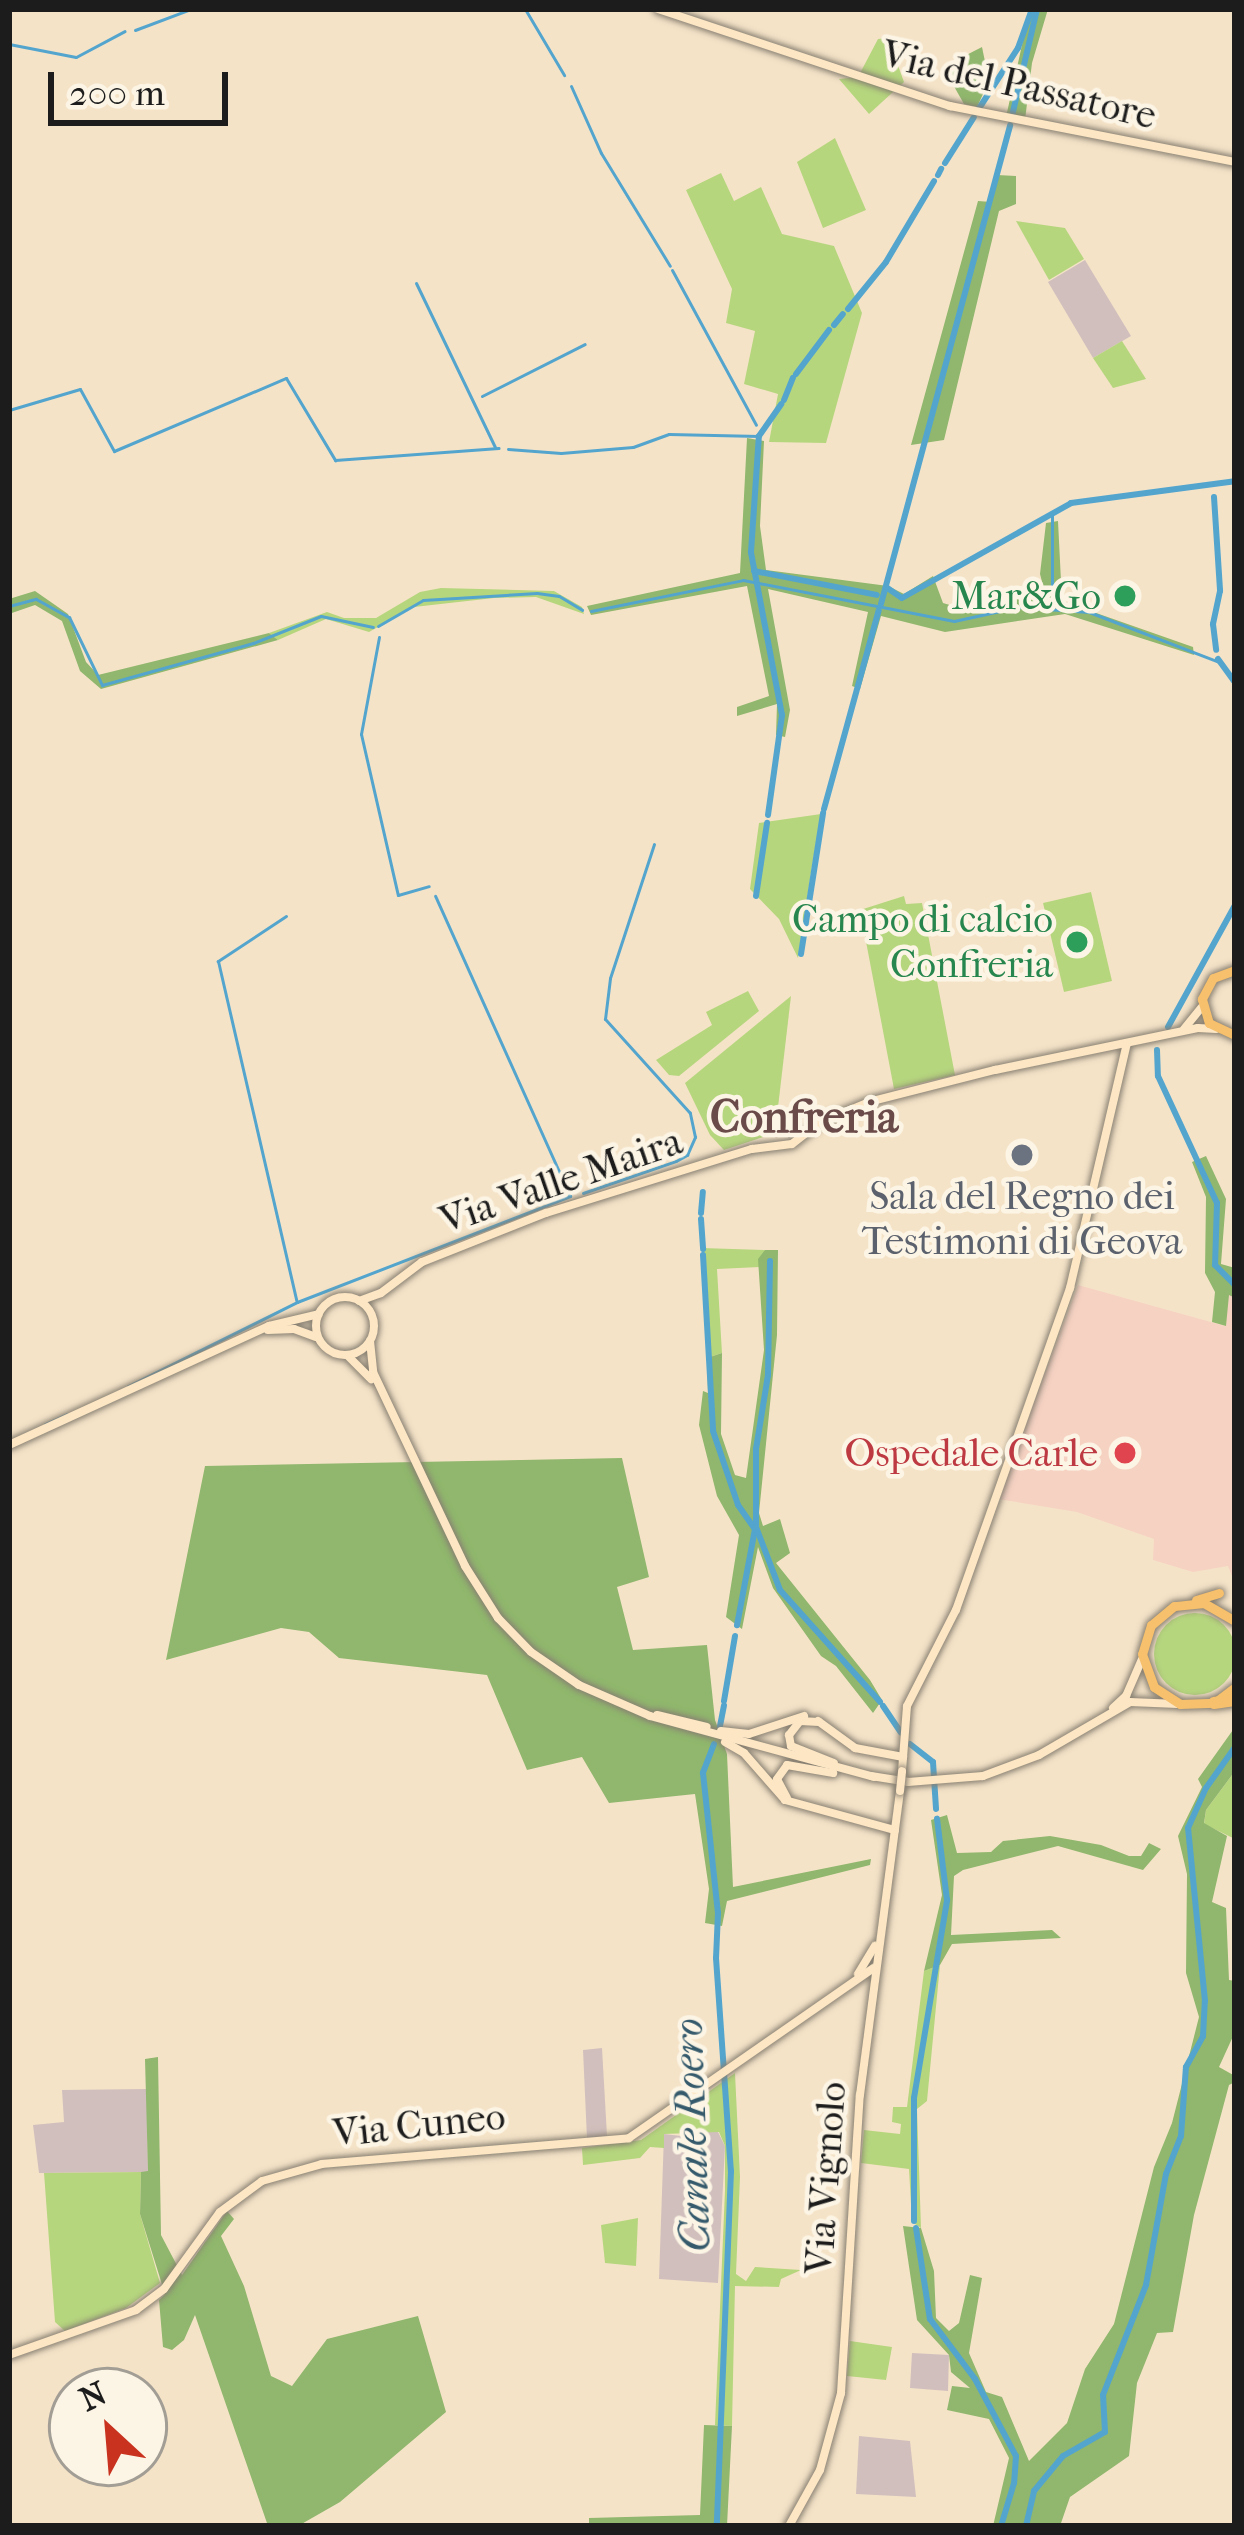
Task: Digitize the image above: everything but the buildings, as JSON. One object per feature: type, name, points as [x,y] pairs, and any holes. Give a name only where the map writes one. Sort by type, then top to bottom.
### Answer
[{"type":"highway","points":[[1214,1703],[1235,1700]]},
{"type":"main road","name":"Via del Passatore","points":[[658,9],[950,106],[1235,162]]},
{"type":"main road","points":[[1182,1031],[1202,1007],[1213,978],[1235,970]]},
{"type":"main road","points":[[1202,1007],[1216,1029],[1235,1035]]},
{"type":"main road","name":"Via Valle Maira","points":[[359,1301],[381,1293],[422,1262],[533,1218],[752,1149],[792,1144],[819,1123],[869,1102],[1182,1031],[1216,1029]]},
{"type":"main road","name":"Via Vignolo","points":[[789,2526],[820,2470],[841,2393],[872,1984],[900,1791],[907,1706],[956,1610],[1070,1288],[1122,1045]]},
{"type":"main road","points":[[381,1293],[370,1341],[373,1372],[464,1566],[497,1618],[550,1668],[650,1716],[737,1748],[778,1796],[895,1830]]},
{"type":"main road","points":[[9,1445],[260,1331],[319,1314],[341,1298],[359,1301],[374,1322]]},
{"type":"main road","points":[[319,1314],[317,1332],[326,1347]]},
{"type":"main road","points":[[260,1331],[305,1330],[326,1347],[347,1355],[386,1400]]},
{"type":"main road","points":[[347,1355],[370,1341]]},
{"type":"main road","points":[[1098,1720],[1126,1696],[1151,1625],[1161,1614],[1220,1593]]},
{"type":"main road","points":[[1189,1602],[1217,1607],[1235,1621]]},
{"type":"main road","points":[[1142,1659],[1154,1688],[1180,1704]]},
{"type":"main road","points":[[793,1802],[781,1793],[777,1779],[787,1765],[928,1782],[983,1776],[1039,1754],[1141,1700],[1214,1703],[1235,1687]]},
{"type":"main road","points":[[650,1716],[665,1714],[736,1735],[802,1716],[819,1722],[855,1748],[903,1757]]},
{"type":"main road","points":[[650,1716],[870,1776]]},
{"type":"main road","points":[[819,1722],[800,1721],[789,1735],[791,1746],[870,1776]]},
{"type":"main road","name":"Via Cuneo","points":[[9,2355],[136,2311],[164,2289],[220,2212],[262,2181],[322,2164],[628,2138],[858,1975],[879,1939]]},
{"type":"main road","points":[[858,1975],[874,1968]]},
{"type":"main road","points":[[858,1975],[872,1984]]},
{"type":"shaded area","points":[[1085,260],[1131,336],[1093,358],[1048,282]]},
{"type":"shaded area","name":"Ospedale Carle","points":[[1078,1285],[1225,1326],[1229,1294],[1235,1298],[1235,1584],[1228,1566],[1193,1572],[1153,1560],[1154,1539],[1077,1512],[998,1499]]},
{"type":"shaded area","points":[[602,2048],[607,2136],[587,2139],[583,2050]]},
{"type":"shaded area","points":[[147,2089],[148,2172],[39,2173],[33,2125],[64,2122],[62,2090]]},
{"type":"shaded area","points":[[704,2130],[718,2132],[725,2146],[718,2283],[659,2279],[664,2134],[690,2137]]},
{"type":"shaded area","points":[[912,2353],[949,2355],[948,2391],[910,2388]]},
{"type":"shaded area","points":[[859,2436],[910,2441],[916,2497],[856,2494]]},
{"type":"green space","points":[[1030,9],[1048,9],[1032,63],[1025,120],[1006,117]]},
{"type":"green space","points":[[888,38],[904,82],[869,114],[839,79],[858,77],[878,39]]},
{"type":"green space","points":[[982,47],[989,81],[977,107],[964,104],[943,67]]},
{"type":"green space","points":[[835,138],[866,210],[823,228],[797,162]]},
{"type":"green space","points":[[721,173],[734,201],[761,187],[782,234],[834,246],[862,313],[826,443],[769,442],[778,394],[744,384],[755,331],[726,323],[732,289],[686,190]]},
{"type":"green space","points":[[997,175],[1016,176],[1016,204],[999,211],[944,440],[911,445],[978,201],[991,202]]},
{"type":"green space","points":[[1016,221],[1065,228],[1084,259],[1049,280]]},
{"type":"green space","points":[[1122,341],[1146,379],[1113,388],[1093,358]]},
{"type":"green space","points":[[747,438],[764,441],[760,526],[766,570],[888,586],[904,594],[933,576],[943,603],[960,608],[1030,590],[1045,593],[1040,574],[1046,523],[1058,521],[1062,601],[1193,647],[1194,655],[1065,614],[945,632],[881,616],[860,689],[852,686],[868,612],[768,589],[790,710],[785,737],[776,735],[777,704],[737,716],[737,707],[769,696],[747,586],[591,615],[587,606],[740,573]]},
{"type":"green space","points":[[441,588],[554,591],[582,607],[584,614],[536,597],[494,598],[414,607],[369,632],[326,619],[278,640],[269,633],[327,612],[344,618],[376,618],[420,592]]},
{"type":"green space","points":[[35,591],[68,614],[86,662],[98,675],[269,633],[278,640],[101,689],[80,671],[62,621],[35,605],[9,614],[9,599]]},
{"type":"green space","points":[[821,814],[798,958],[779,919],[750,889],[759,823]]},
{"type":"green space","name":"Campo di calcio Confreria","points":[[1091,892],[1112,981],[1064,992],[1043,903]]},
{"type":"green space","points":[[904,896],[906,904],[922,903],[955,1075],[894,1089],[860,910]]},
{"type":"green space","points":[[748,991],[759,1011],[679,1076],[669,1075],[656,1060],[712,1025],[706,1012]]},
{"type":"green space","points":[[791,996],[775,1133],[724,1150],[710,1135],[685,1083]]},
{"type":"green space","points":[[1206,1156],[1226,1199],[1221,1264],[1235,1268],[1235,1298],[1229,1295],[1226,1326],[1212,1322],[1215,1292],[1205,1273],[1206,1197],[1192,1162]]},
{"type":"green space","points":[[702,1248],[765,1250],[760,1267],[717,1269],[722,1353],[707,1358]]},
{"type":"green space","points":[[765,1250],[778,1250],[777,1335],[759,1513],[763,1526],[780,1519],[790,1553],[776,1563],[870,1680],[882,1700],[873,1713],[836,1666],[821,1656],[773,1588],[758,1547],[742,1629],[726,1617],[739,1535],[717,1496],[699,1425],[703,1391],[708,1393],[707,1358],[722,1353],[721,1434],[735,1475],[746,1478],[764,1350],[758,1259]]},
{"type":"green space","points":[[622,1458],[649,1577],[617,1587],[633,1650],[707,1645],[715,1720],[727,1754],[733,1887],[871,1859],[870,1865],[727,1901],[722,1926],[705,1923],[709,1889],[695,1794],[609,1803],[582,1757],[527,1770],[487,1675],[339,1658],[309,1632],[281,1628],[166,1660],[205,1466]]},
{"type":"green space","points":[[1195,1613],[1224,1625],[1236,1654],[1224,1683],[1195,1695],[1166,1683],[1154,1654],[1166,1625]]},
{"type":"green space","points":[[1235,1727],[1235,1771],[1206,1810],[1204,1823],[1227,1836],[1212,1902],[1226,1908],[1229,1980],[1235,1981],[1235,2032],[1219,2067],[1235,2076],[1235,2082],[1229,2085],[1194,2215],[1173,2332],[1157,2333],[1137,2383],[1129,2456],[1070,2497],[1060,2526],[993,2526],[1009,2458],[989,2419],[947,2410],[952,2386],[970,2388],[951,2372],[949,2355],[917,2320],[903,2226],[921,2228],[934,2271],[936,2318],[949,2331],[959,2323],[970,2275],[982,2278],[969,2353],[986,2392],[1002,2397],[1029,2461],[1067,2423],[1085,2369],[1114,2324],[1154,2167],[1172,2123],[1199,2017],[1186,1973],[1187,1874],[1178,1836],[1202,1787],[1198,1779]]},
{"type":"green space","points":[[1235,1771],[1235,1839],[1204,1824],[1206,1810]]},
{"type":"green space","points":[[947,1815],[957,1853],[991,1852],[1003,1841],[1050,1836],[1101,1845],[1129,1856],[1141,1856],[1149,1843],[1161,1849],[1143,1870],[1058,1846],[963,1870],[954,1876],[951,1935],[1052,1930],[1061,1938],[952,1944],[940,1965],[924,1971],[942,1895],[931,1820]]},
{"type":"green space","points":[[940,1965],[927,2101],[917,2109],[921,2228],[912,2222],[909,2169],[861,2163],[864,2130],[900,2134],[901,2124],[892,2122],[893,2107],[907,2107],[924,1971]]},
{"type":"green space","points":[[158,2057],[161,2235],[182,2275],[227,2211],[234,2219],[221,2236],[244,2286],[271,2376],[292,2386],[327,2339],[418,2316],[446,2412],[340,2502],[298,2526],[268,2526],[195,2315],[184,2340],[172,2350],[163,2347],[159,2300],[165,2294],[140,2214],[141,2172],[148,2171],[145,2059]]},
{"type":"green space","points":[[735,2073],[740,2177],[736,2274],[746,2281],[755,2267],[801,2270],[781,2279],[779,2287],[735,2286],[732,2426],[715,2425],[725,2190],[725,2146],[719,2132],[664,2134],[664,2148],[650,2147],[640,2158],[583,2165],[582,2148],[641,2140]]},
{"type":"green space","points":[[141,2172],[140,2214],[160,2283],[126,2308],[65,2331],[55,2322],[44,2173]]},
{"type":"green space","points":[[638,2218],[636,2266],[605,2263],[601,2225]]},
{"type":"green space","points":[[850,2341],[892,2347],[886,2380],[847,2376]]},
{"type":"green space","points":[[704,2425],[732,2426],[727,2526],[589,2526],[589,2518],[700,2515]]},
{"type":"waterway","points":[[135,30],[191,9]]},
{"type":"waterway","points":[[525,9],[564,75]]},
{"type":"waterway","points":[[978,110],[1018,48],[1032,9]]},
{"type":"waterway","name":"Canale Roero","points":[[1012,116],[1037,9]]},
{"type":"waterway","points":[[9,44],[76,57],[125,31]]},
{"type":"waterway","points":[[571,86],[601,153],[670,266]]},
{"type":"waterway","points":[[945,163],[974,117]]},
{"type":"waterway","points":[[881,604],[1010,125]]},
{"type":"waterway","points":[[938,175],[941,169]]},
{"type":"waterway","points":[[848,309],[886,262],[934,181]]},
{"type":"waterway","points":[[672,270],[756,425]]},
{"type":"waterway","points":[[416,283],[495,447]]},
{"type":"waterway","points":[[834,325],[843,314]]},
{"type":"waterway","points":[[796,374],[829,330]]},
{"type":"waterway","points":[[482,396],[585,344]]},
{"type":"waterway","points":[[9,410],[80,389],[114,451],[286,378],[335,460],[499,448]]},
{"type":"waterway","points":[[784,400],[793,378]]},
{"type":"waterway","points":[[768,815],[782,715],[751,552],[759,436],[781,404]]},
{"type":"waterway","points":[[508,449],[561,453],[633,447],[669,434],[759,436]]},
{"type":"waterway","points":[[886,587],[902,598],[1071,503],[1235,481]]},
{"type":"waterway","points":[[1214,497],[1220,591],[1213,624],[1216,650]]},
{"type":"waterway","points":[[1052,513],[1052,604]]},
{"type":"waterway","points":[[754,571],[877,595]]},
{"type":"waterway","points":[[591,611],[743,580],[954,621],[1018,607],[1089,612],[1219,662]]},
{"type":"waterway","points":[[378,626],[423,600],[537,593],[559,596],[582,610]]},
{"type":"waterway","points":[[9,606],[36,599],[69,617],[102,685],[253,643],[321,616],[373,627]]},
{"type":"waterway","points":[[824,809],[879,610]]},
{"type":"waterway","points":[[379,637],[361,734],[398,895],[429,886]]},
{"type":"waterway","points":[[1218,659],[1235,682]]},
{"type":"waterway","points":[[801,954],[823,813]]},
{"type":"waterway","points":[[756,896],[767,823]]},
{"type":"waterway","points":[[583,1193],[676,1161],[687,1155],[695,1137],[690,1113],[605,1019],[610,978],[654,844]]},
{"type":"waterway","points":[[128,1386],[297,1302],[570,1196],[435,896]]},
{"type":"waterway","points":[[1168,1027],[1235,905]]},
{"type":"waterway","points":[[286,916],[218,961],[296,1300]]},
{"type":"waterway","points":[[1157,1050],[1158,1076],[1217,1203],[1215,1265],[1235,1285]]},
{"type":"waterway","points":[[701,1213],[703,1192]]},
{"type":"waterway","points":[[701,1219],[703,1249]]},
{"type":"waterway","name":"Canale Roero","points":[[703,1255],[713,1431],[738,1505],[755,1529],[737,1625]]},
{"type":"waterway","points":[[770,1261],[768,1375],[756,1449],[756,1527],[780,1590],[880,1702]]},
{"type":"waterway","points":[[45,1424],[67,1414]]},
{"type":"waterway","name":"Canale Roero","points":[[724,1701],[735,1636]]},
{"type":"waterway","points":[[720,1726],[724,1705]]},
{"type":"waterway","points":[[883,1706],[901,1733]]},
{"type":"waterway","name":"Canale Roero","points":[[714,1744],[703,1773],[718,1913],[716,1958],[731,2171],[717,2526]]},
{"type":"waterway","points":[[910,1744],[933,1762],[936,1809]]},
{"type":"waterway","points":[[1026,2526],[1034,2491],[1063,2456],[1105,2432],[1103,2395],[1146,2285],[1166,2174],[1181,2136],[1186,2067],[1203,2036],[1205,2001],[1188,1828],[1206,1788],[1235,1747]]},
{"type":"waterway","points":[[914,2221],[914,2098],[947,1900],[937,1819]]},
{"type":"waterway","points":[[916,2228],[930,2319],[975,2379],[1016,2456],[1014,2483],[1001,2526]]},
{"type":"place","name":"Mar&Go","points":[[1125,596]]},
{"type":"place","name":"Campo di calcio Confreria","points":[[1077,942]]},
{"type":"place","name":"Sala del Regno dei Testimoni di Geova","points":[[1022,1155]]},
{"type":"place","name":"Ospedale Carle","points":[[1125,1453]]},
{"type":"district","name":"Confreria","points":[[804,1118]]}]
